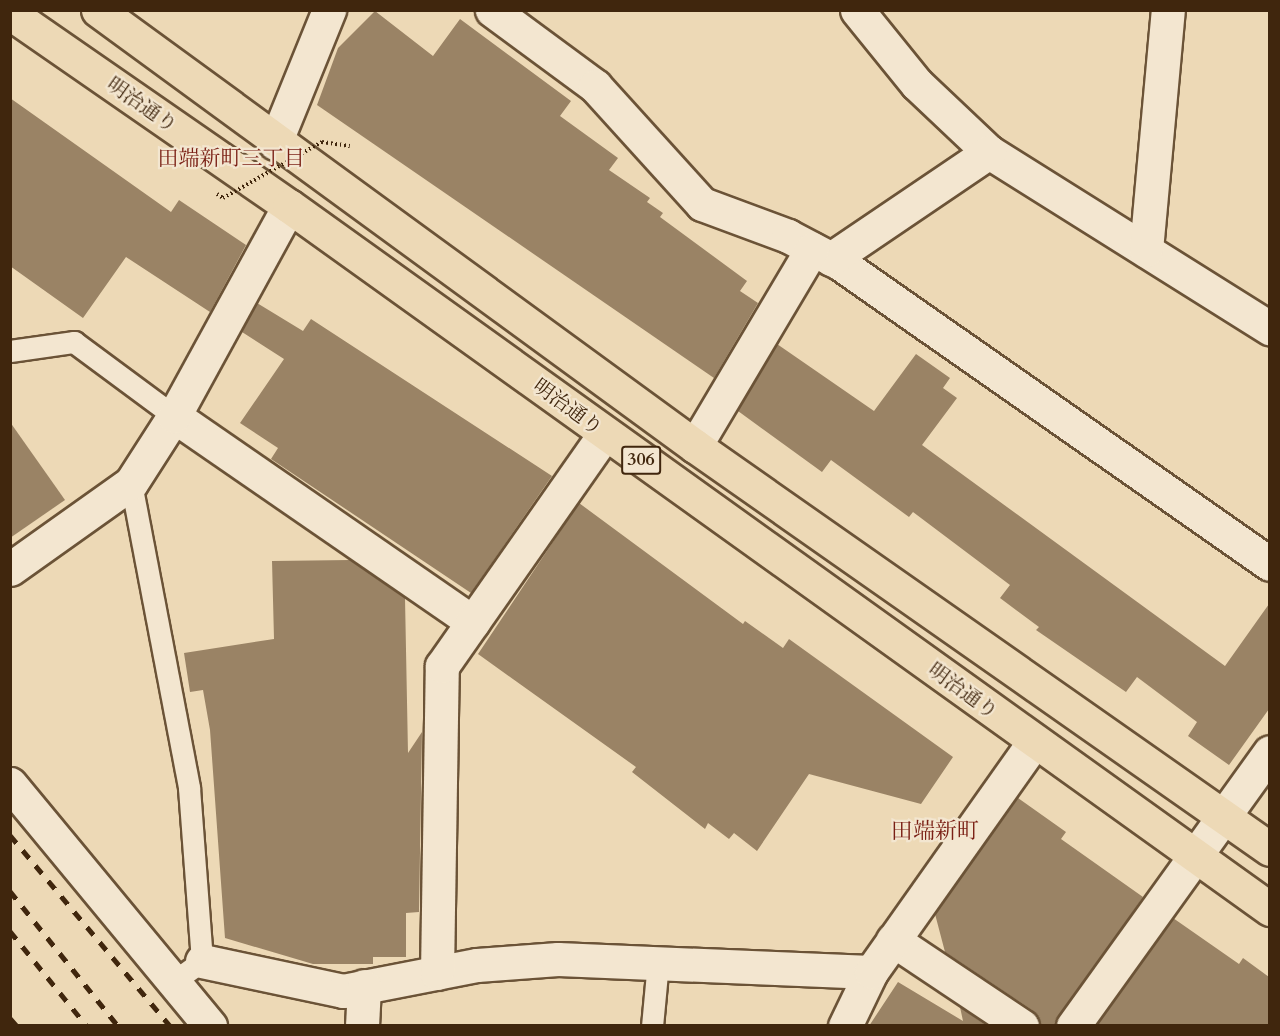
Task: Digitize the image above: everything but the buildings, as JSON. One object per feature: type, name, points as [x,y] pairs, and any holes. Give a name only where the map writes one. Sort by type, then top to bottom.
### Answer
[{"type":"main road","name":"306","points":[[98,10],[275,143],[695,446],[1269,849]]},
{"type":"main road","name":"明治通り","points":[[10,13],[289,206],[1269,909]]},
{"type":"street","points":[[275,143],[329,10]]},
{"type":"street","points":[[492,10],[595,86],[702,204],[821,254],[1269,564]]},
{"type":"street","points":[[858,10],[917,84],[989,152],[1269,328]]},
{"type":"street","points":[[1146,250],[1168,10]]},
{"type":"street","points":[[695,446],[821,254],[989,152]]},
{"type":"street","points":[[10,569],[131,483],[174,416],[289,206]]},
{"type":"street","points":[[174,416],[473,622]]},
{"type":"street","points":[[437,973],[442,666],[604,433]]},
{"type":"street","points":[[845,1026],[871,972],[1034,742]]},
{"type":"street","points":[[1073,1026],[1196,855],[1222,814],[1269,752]]},
{"type":"street","points":[[10,784],[176,980],[210,1026]]},
{"type":"street","points":[[893,940],[1022,1026]]},
{"type":"street","points":[[202,961],[343,991],[437,973],[558,958],[871,972]]},
{"type":"street","points":[[362,1026],[364,986]]},
{"type":"lane","points":[[10,351],[74,342],[174,416]]},
{"type":"lane","points":[[131,483],[189,788],[202,961],[176,980]]},
{"type":"lane","points":[[652,1026],[658,963]]},
{"type":"path","points":[[217,194],[223,198],[322,142],[350,146]]},
{"type":"railway","points":[[10,835],[170,1026]]},
{"type":"railway","points":[[10,891],[118,1026]]},
{"type":"railway","points":[[10,931],[87,1026]]},
{"type":"railway","points":[[10,1018],[17,1026]]},
{"type":"district","name":"田端新町三丁目","points":[[231,159]]},
{"type":"district","name":"田端新町","points":[[935,832]]}]
